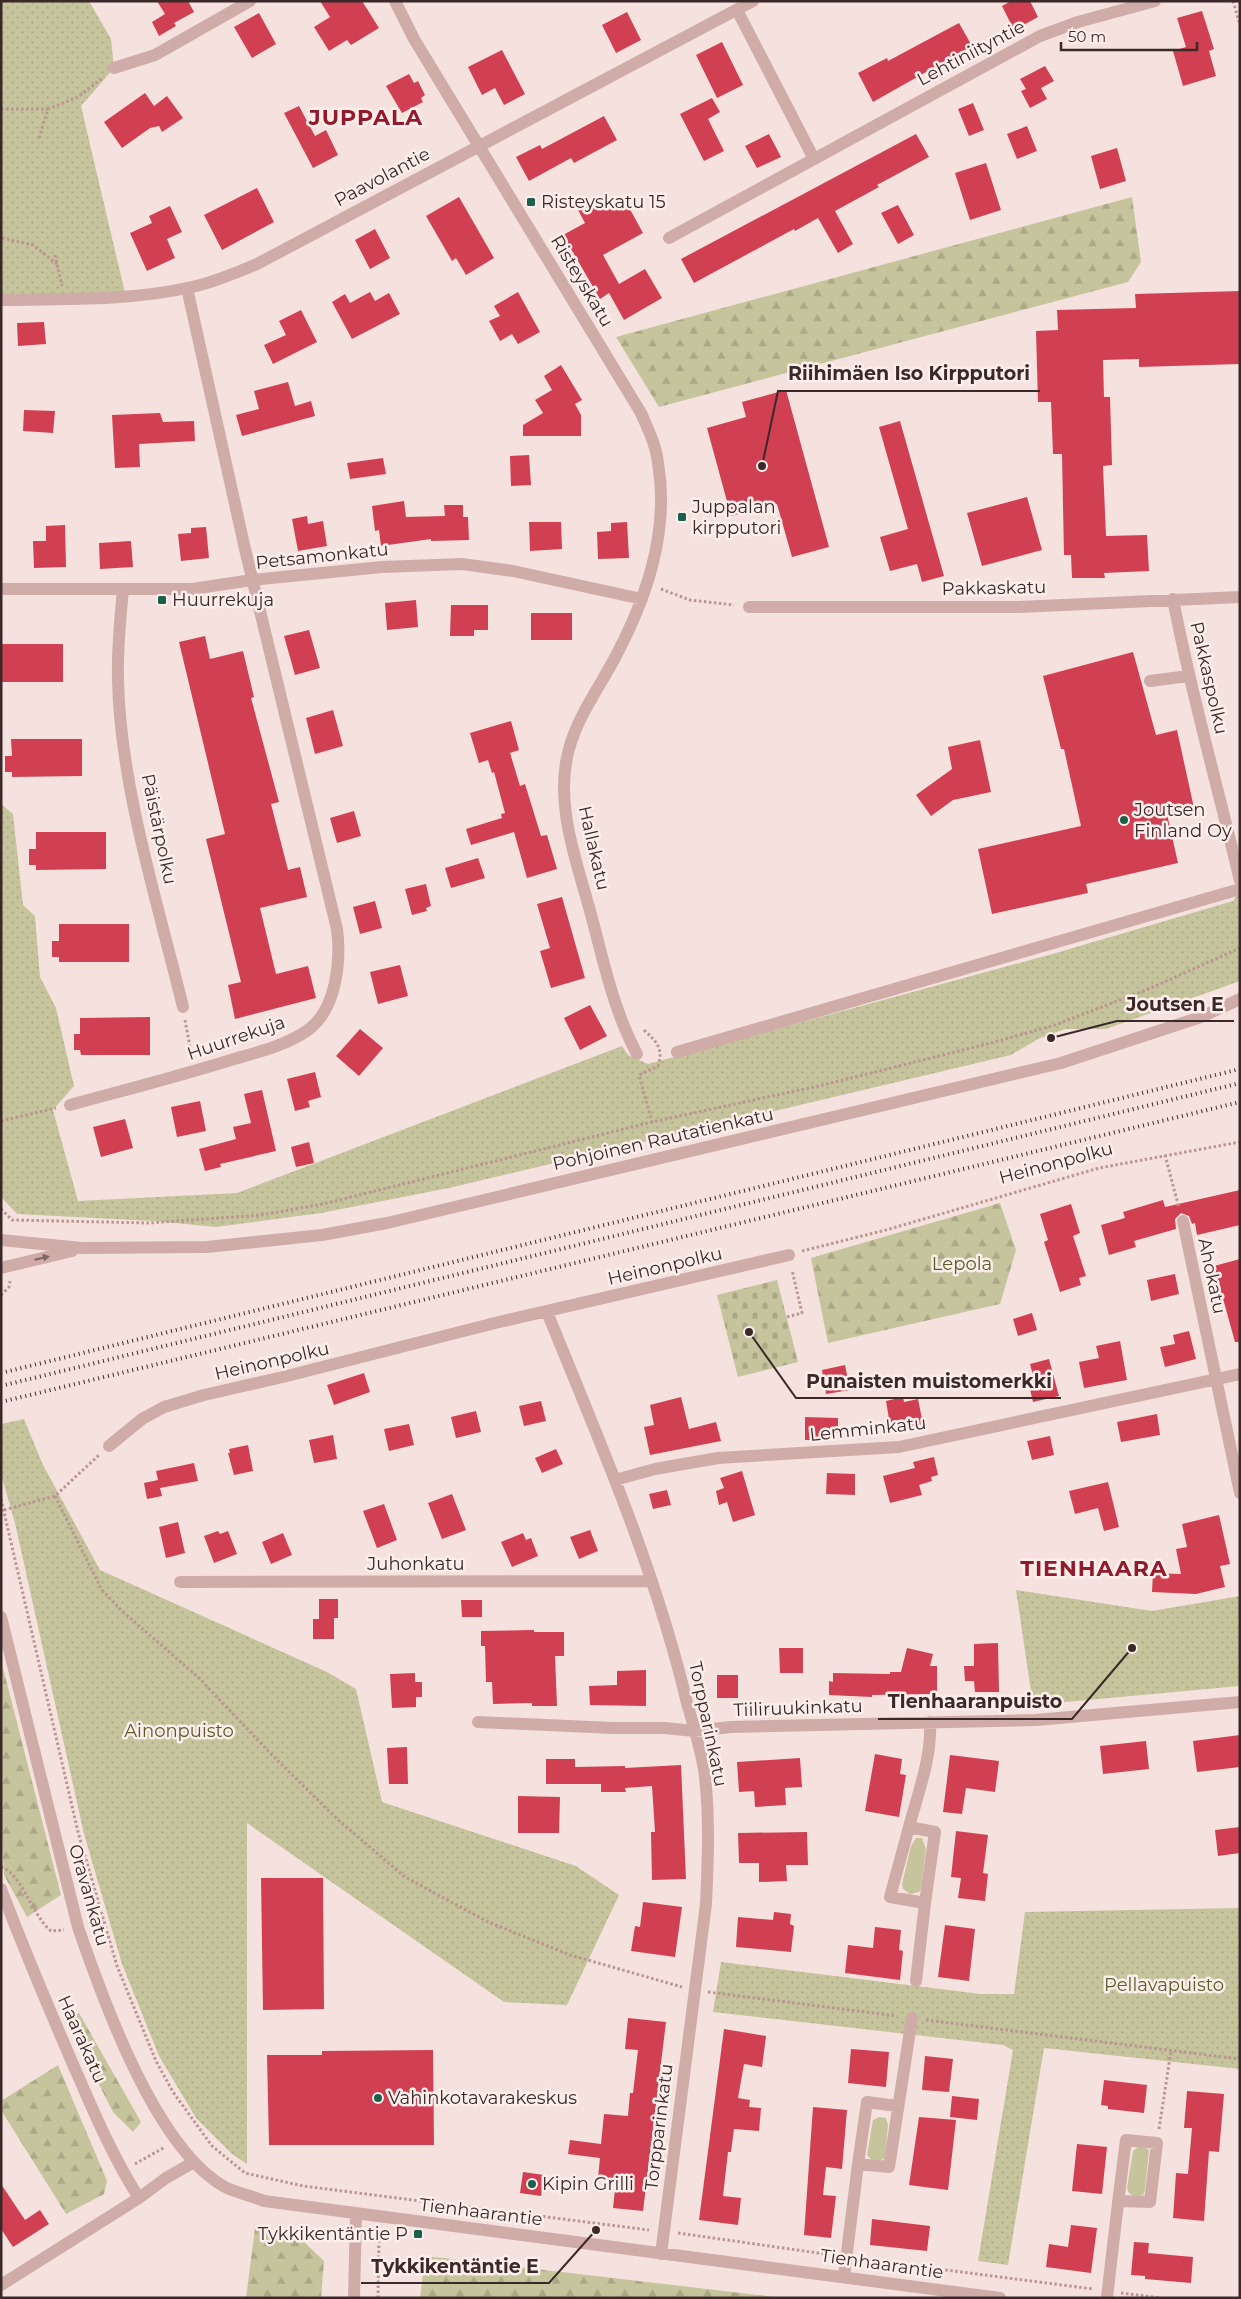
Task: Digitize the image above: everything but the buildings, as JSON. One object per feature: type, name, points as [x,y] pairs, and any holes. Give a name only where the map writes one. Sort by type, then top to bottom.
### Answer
[{"type":"street","points":[[114,68],[155,55],[250,1]]},
{"type":"street","name":"Risteyskatu","points":[[395,1],[414,39],[641,413],[652,440],[658,463],[660,527],[655,559],[642,599]]},
{"type":"street","name":"Paavolantie","points":[[1,300],[139,295],[187,288],[221,279],[256,264],[753,1]]},
{"type":"street","name":"Lehtiniityntie","points":[[669,238],[1040,36],[1078,22],[1155,1]]},
{"type":"street","points":[[737,10],[814,158]]},
{"type":"street","name":"Huurrekuja","points":[[70,1105],[195,1071],[270,1048],[309,1029],[323,1012],[334,988],[338,970],[340,950],[337,928],[252,580],[187,288]]},
{"type":"street","name":"Petsamonkatu","points":[[1,589],[192,589],[252,580],[382,567],[462,564],[513,571],[642,599]]},
{"type":"street","name":"Päistärpolku","points":[[123,590],[118,680],[127,763],[136,813],[183,1007]]},
{"type":"street","name":"Pakkaskatu","points":[[749,607],[1019,607],[1240,597]]},
{"type":"street","name":"Hallakatu","points":[[637,1054],[623,1029],[576,860],[567,822],[565,776],[568,749],[580,720],[620,649],[642,599]]},
{"type":"street","name":"Pakkaspolku","points":[[1174,599],[1188,676],[1215,774],[1240,881]]},
{"type":"street","points":[[1150,681],[1188,676]]},
{"type":"street","points":[[677,1052],[1240,889]]},
{"type":"street","name":"Pohjoinen Rautatienkatu","points":[[1,1240],[82,1248],[207,1247],[263,1243],[388,1223],[1061,1063],[1201,1017],[1240,999]]},
{"type":"street","name":"Ahokatu","points":[[1183,1221],[1240,1493]]},
{"type":"street","name":"Pohjoinen Rautatienkatu","points":[[1,1268],[82,1248]]},
{"type":"street","name":"Heinonpolku","points":[[109,1446],[142,1419],[164,1407],[188,1400],[789,1255]]},
{"type":"street","name":"Torpparinkatu","points":[[547,1312],[615,1480],[652,1582],[676,1657],[703,1767],[706,1791],[708,1866],[706,1904],[661,2254]]},
{"type":"street","name":"Lemminkatu","points":[[615,1480],[656,1468],[718,1458],[899,1447],[1240,1374]]},
{"type":"street","name":"Juhonkatu","points":[[180,1582],[652,1582]]},
{"type":"street","name":"Oravankatu","points":[[1,1617],[78,1927],[122,2041],[152,2101],[175,2141],[194,2162]]},
{"type":"street","name":"Tiiliruukinkatu","points":[[478,1722],[612,1728],[665,1728],[694,1731],[731,1727],[1036,1720],[1240,1702]]},
{"type":"street","points":[[925,1903],[890,1897],[928,1754],[931,1736],[930,1722]]},
{"type":"street","points":[[909,1827],[935,1832],[916,1981]]},
{"type":"street","name":"Haarakatu","points":[[1,1889],[26,1954],[122,2172],[139,2198]]},
{"type":"street","points":[[858,2164],[889,2167],[912,2018]]},
{"type":"street","points":[[844,2276],[867,2102],[898,2106]]},
{"type":"street","points":[[1107,2294],[1118,2201],[1126,2140],[1157,2143],[1150,2202],[1118,2201]]},
{"type":"street","points":[[1,2285],[139,2198],[166,2178],[194,2162]]},
{"type":"street","name":"Tienhaarantie","points":[[194,2162],[225,2187],[264,2201],[1000,2298]]},
{"type":"street","points":[[354,2298],[356,2214]]},
{"type":"path","points":[[1233,1],[1240,25]]},
{"type":"path","points":[[1,109],[48,109],[78,97],[114,68]]},
{"type":"path","points":[[39,138],[48,109]]},
{"type":"path","points":[[2,238],[33,245],[58,264]]},
{"type":"path","points":[[55,255],[66,299]]},
{"type":"path","points":[[656,597],[661,580]]},
{"type":"path","points":[[659,588],[690,600],[749,607]]},
{"type":"path","points":[[1,1209],[12,1220],[149,1223],[261,1215],[323,1204],[652,1122],[823,1085],[1055,1025],[1151,988],[1240,948]]},
{"type":"path","points":[[183,1007],[195,1071]]},
{"type":"path","points":[[641,1028],[654,1038],[661,1053],[658,1066],[639,1075],[652,1122]]},
{"type":"path","points":[[1,1121],[70,1105]]},
{"type":"path","name":"Heinonpolku","points":[[789,1255],[886,1230],[1099,1168],[1240,1142]]},
{"type":"path","name":"Ahokatu","points":[[1166,1155],[1183,1221]]},
{"type":"path","points":[[788,1318],[802,1313],[789,1255]]},
{"type":"path","points":[[4,1510],[55,1496],[109,1446]]},
{"type":"path","points":[[55,1496],[102,1590],[123,1612],[198,1677],[272,1755],[337,1819],[405,1877],[488,1922],[570,1955],[650,1980],[695,1990],[1240,2059]]},
{"type":"path","points":[[1,1499],[78,1832],[117,1966],[156,2061],[196,2126],[212,2146],[231,2164],[245,2173],[303,2186],[664,2232],[1107,2294],[1161,2298]]},
{"type":"path","points":[[1,1867],[13,1873],[41,1923],[51,1931],[78,1927],[103,1920]]},
{"type":"path","points":[[1157,2143],[1172,2051]]},
{"type":"path","points":[[122,2172],[175,2141],[196,2126]]},
{"type":"path","points":[[378,2298],[380,2217]]},
{"type":"green space","points":[[1,1],[89,1],[111,39],[114,68],[81,106],[125,293],[1,295]]},
{"type":"green space","points":[[1132,197],[1141,262],[1128,282],[659,407],[616,337]]},
{"type":"green space","points":[[1,804],[13,814],[23,905],[35,916],[40,977],[56,1008],[74,1086],[53,1110],[78,1201],[237,1193],[622,1046],[628,1055],[648,1064],[1056,953],[1233,901],[1240,890],[1240,981],[1106,1029],[1065,1029],[1038,1039],[1011,1055],[449,1188],[321,1213],[216,1227],[154,1221],[17,1214],[1,1197]]},
{"type":"green space","name":"Lepola","points":[[1000,1203],[1016,1250],[1000,1304],[828,1343],[811,1258]]},
{"type":"green space","points":[[777,1280],[798,1362],[738,1377],[717,1295]]},
{"type":"green space","name":"Ainonpuisto","points":[[24,1419],[43,1465],[100,1570],[327,1672],[356,1689],[382,1802],[576,1866],[619,1895],[567,2005],[504,2002],[247,1823],[247,2164],[232,2154],[196,2118],[159,2056],[122,1964],[84,1834],[15,1523],[1,1474],[1,1424]]},
{"type":"green space","points":[[1016,1590],[1152,1611],[1240,1596],[1240,1686],[1033,1705]]},
{"type":"green space","points":[[1,1660],[61,1895],[27,1917],[4,1875],[1,1823]]},
{"type":"green space","points":[[916,1838],[922,1838],[926,1849],[921,1889],[919,1892],[910,1894],[903,1889],[902,1884],[911,1846]]},
{"type":"green space","name":"Pellavapuisto","points":[[1240,1908],[1240,2069],[1044,2048],[1008,2265],[978,2261],[1013,2050],[1003,2045],[713,2012],[721,1962],[981,1994],[1014,1994],[1025,1912]]},
{"type":"green space","points":[[79,2013],[141,2122],[133,2132],[113,2112],[66,2019]]},
{"type":"green space","points":[[58,2065],[107,2181],[104,2194],[66,2214],[1,2110],[1,2101]]},
{"type":"green space","points":[[879,2117],[886,2118],[888,2125],[885,2158],[879,2161],[872,2160],[867,2155],[873,2120]]},
{"type":"green space","points":[[1138,2147],[1144,2147],[1149,2150],[1145,2190],[1143,2195],[1135,2197],[1129,2193],[1127,2188],[1133,2151]]},
{"type":"green space","points":[[255,2228],[301,2239],[324,2261],[321,2298],[246,2298]]},
{"type":"green space","points":[[425,2256],[784,2298],[420,2298]]},
{"type":"railway","points":[[1,1373],[1240,1069]]},
{"type":"railway","points":[[1,1386],[1240,1083]]},
{"type":"railway","points":[[1,1402],[1240,1102]]},
{"type":"place","name":"Risteyskatu 15","points":[[531,202]]},
{"type":"place","name":"Riihimäen Iso Kirpputori","points":[[762,466]]},
{"type":"place","name":"Juppalan kirpputori","points":[[682,517]]},
{"type":"place","name":"Huurrekuja","points":[[162,600]]},
{"type":"place","name":"Joutsen Finland Oy","points":[[1124,820]]},
{"type":"place","name":"Joutsen E","points":[[1051,1038]]},
{"type":"place","name":"Punaisten muistomerkki","points":[[749,1332]]},
{"type":"place","name":"TIenhaaranpuisto","points":[[1132,1648]]},
{"type":"place","name":"Vahinkotavarakeskus","points":[[378,2098]]},
{"type":"place","name":"Kipin Grilli","points":[[532,2184]]},
{"type":"place","name":"Tykkikentäntie E","points":[[596,2230]]},
{"type":"place","name":"Tykkikentäntie P","points":[[418,2234]]},
{"type":"district","name":"JUPPALA","points":[[366,117]]},
{"type":"district","name":"TIENHAARA","points":[[1094,1568]]}]
